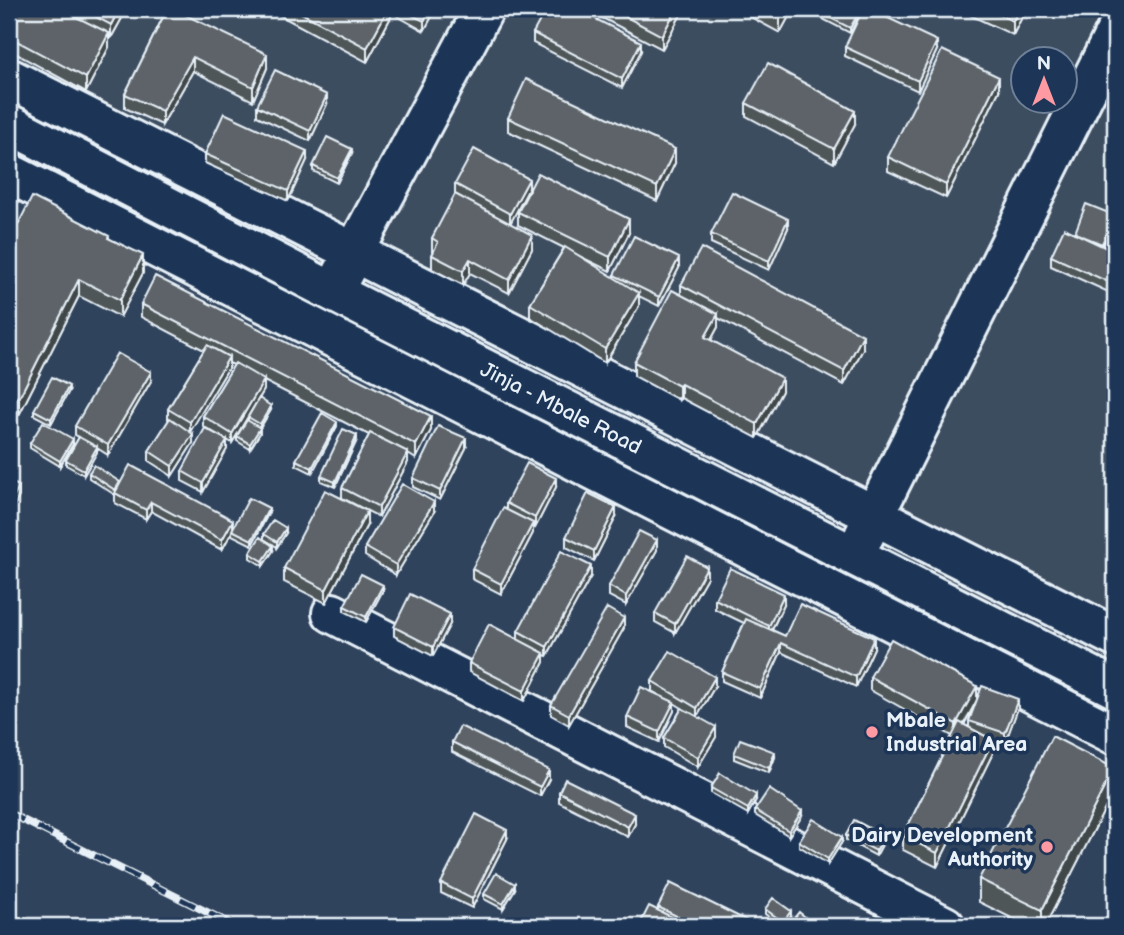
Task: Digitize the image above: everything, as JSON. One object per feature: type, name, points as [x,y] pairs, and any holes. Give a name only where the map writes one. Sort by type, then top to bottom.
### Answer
[{"type":"street","points":[[333,292],[484,9]]},
{"type":"street","points":[[854,557],[1115,33]]},
{"type":"street","points":[[9,78],[1115,637]]},
{"type":"street","name":"Jinja - Mbale Road","points":[[9,124],[333,292],[1115,688]]},
{"type":"street","points":[[9,173],[1115,735]]},
{"type":"street","points":[[332,612],[945,926]]},
{"type":"shaded area","points":[[9,9],[1115,9],[1115,682],[862,531],[9,71]]},
{"type":"building","points":[[9,9],[60,9],[109,33],[86,78],[9,37]]},
{"type":"building","points":[[81,9],[119,9],[111,25]]},
{"type":"building","points":[[167,9],[173,9],[267,54],[253,87],[193,57],[162,111],[125,94]]},
{"type":"building","points":[[294,9],[388,9],[367,48]]},
{"type":"building","points":[[400,9],[431,9],[424,21]]},
{"type":"building","points":[[546,9],[576,9],[641,42],[622,79],[533,33]]},
{"type":"building","points":[[611,9],[676,9],[662,36]]},
{"type":"building","points":[[761,9],[785,9],[780,19]]},
{"type":"building","points":[[813,9],[861,9],[850,28]]},
{"type":"building","points":[[863,9],[869,9],[937,41],[918,81],[845,47]]},
{"type":"building","points":[[986,9],[1019,9],[1013,21]]},
{"type":"building","points":[[942,50],[999,77],[946,185],[888,157]]},
{"type":"building","points":[[768,63],[855,111],[834,149],[746,103]]},
{"type":"building","points":[[275,70],[327,95],[310,131],[257,106]]},
{"type":"building","points":[[526,79],[675,149],[657,187],[508,118]]},
{"type":"building","points":[[224,113],[307,151],[288,191],[205,154]]},
{"type":"building","points":[[327,137],[352,149],[337,178],[313,166]]},
{"type":"building","points":[[474,149],[529,179],[510,214],[455,184]]},
{"type":"building","points":[[538,173],[629,219],[610,257],[518,212]]},
{"type":"building","points":[[732,192],[788,219],[769,261],[711,234]]},
{"type":"building","points":[[455,194],[532,235],[509,280],[470,259],[463,271],[432,255],[438,242],[432,238]]},
{"type":"building","points":[[32,197],[143,255],[120,300],[79,279],[19,398],[9,393],[9,242]]},
{"type":"building","points":[[1086,204],[1114,215],[1102,244],[1075,233]]},
{"type":"building","points":[[1115,221],[1115,237],[1109,234]]},
{"type":"building","points":[[1064,228],[1115,252],[1115,285],[1051,256]]},
{"type":"building","points":[[634,236],[679,258],[659,297],[614,275]]},
{"type":"building","points":[[565,247],[639,293],[605,349],[530,304]]},
{"type":"building","points":[[701,248],[863,335],[844,371],[681,285]]},
{"type":"building","points":[[155,276],[431,416],[416,445],[141,304]]},
{"type":"building","points":[[672,290],[718,314],[705,337],[782,378],[757,424],[634,362]]},
{"type":"building","points":[[207,345],[229,357],[190,422],[168,409]]},
{"type":"building","points":[[117,353],[151,372],[108,445],[75,426]]},
{"type":"building","points":[[235,363],[264,380],[232,434],[203,416]]},
{"type":"building","points":[[52,377],[69,386],[51,419],[34,410]]},
{"type":"building","points":[[259,398],[271,406],[260,424],[248,417]]},
{"type":"building","points":[[322,413],[337,422],[312,468],[296,460]]},
{"type":"building","points":[[170,418],[193,434],[172,466],[149,451]]},
{"type":"building","points":[[247,420],[260,428],[250,444],[237,436]]},
{"type":"building","points":[[43,422],[73,439],[60,461],[30,443]]},
{"type":"building","points":[[438,426],[466,438],[440,491],[413,478]]},
{"type":"building","points":[[205,428],[227,440],[203,483],[182,471]]},
{"type":"building","points":[[343,429],[357,435],[335,482],[321,476]]},
{"type":"building","points":[[370,433],[408,452],[379,507],[342,488]]},
{"type":"building","points":[[79,437],[97,447],[84,470],[66,460]]},
{"type":"building","points":[[527,463],[556,478],[535,518],[506,503]]},
{"type":"building","points":[[94,465],[120,482],[115,490],[89,473]]},
{"type":"building","points":[[130,465],[233,520],[222,540],[151,502],[146,510],[115,493]]},
{"type":"building","points":[[9,481],[19,486],[11,503],[9,503]]},
{"type":"building","points":[[402,484],[434,502],[396,565],[365,547]]},
{"type":"building","points":[[325,490],[367,511],[326,590],[284,568]]},
{"type":"building","points":[[588,493],[616,507],[594,551],[566,537]]},
{"type":"building","points":[[249,498],[269,508],[252,540],[232,530]]},
{"type":"building","points":[[503,508],[533,523],[501,584],[472,569]]},
{"type":"building","points":[[273,520],[286,528],[277,542],[264,534]]},
{"type":"building","points":[[639,531],[657,540],[626,596],[609,586]]},
{"type":"building","points":[[260,537],[273,546],[263,561],[250,553]]},
{"type":"building","points":[[561,551],[591,566],[547,647],[518,631]]},
{"type":"building","points":[[687,556],[707,567],[675,624],[655,613]]},
{"type":"building","points":[[730,568],[784,594],[769,626],[715,599]]},
{"type":"building","points":[[361,574],[383,585],[366,617],[344,606]]},
{"type":"building","points":[[410,594],[450,614],[433,647],[394,627]]},
{"type":"building","points":[[800,604],[874,638],[856,677],[781,643],[760,689],[722,672],[746,619],[785,636]]},
{"type":"building","points":[[607,608],[624,618],[569,715],[551,705]]},
{"type":"building","points":[[489,624],[544,653],[524,691],[469,663]]},
{"type":"building","points":[[891,639],[977,686],[956,724],[870,677]]},
{"type":"building","points":[[670,651],[715,677],[697,708],[652,681]]},
{"type":"building","points":[[982,686],[1018,699],[1005,733],[969,721]]},
{"type":"building","points":[[641,687],[674,702],[659,732],[627,717]]},
{"type":"building","points":[[682,708],[716,727],[698,757],[664,738]]},
{"type":"building","points":[[959,722],[993,740],[937,853],[903,836]]},
{"type":"building","points":[[460,726],[549,770],[540,787],[452,742]]},
{"type":"building","name":"Dairy Development Authority","points":[[1052,736],[1114,768],[1042,910],[979,879]]},
{"type":"building","points":[[740,739],[775,752],[769,768],[734,754]]},
{"type":"building","points":[[720,773],[756,795],[748,809],[711,788]]},
{"type":"building","points":[[565,779],[635,814],[628,827],[559,792]]},
{"type":"building","points":[[769,789],[802,811],[789,831],[755,810]]},
{"type":"building","points":[[476,814],[507,830],[472,899],[441,883]]},
{"type":"building","points":[[813,819],[842,837],[828,859],[799,841]]},
{"type":"building","points":[[854,820],[884,836],[876,851],[846,835]]},
{"type":"building","points":[[496,873],[515,884],[503,904],[484,894]]},
{"type":"building","points":[[670,883],[758,926],[697,926],[658,907]]},
{"type":"building","points":[[773,898],[791,911],[783,922],[765,909]]},
{"type":"building","points":[[649,906],[690,926],[639,926]]},
{"type":"building","points":[[799,912],[815,925],[794,926],[790,923]]},
{"type":"railway","points":[[9,813],[235,926]]},
{"type":"place","name":"Mbale Industrial Area","points":[[872,732]]},
{"type":"place","name":"Dairy Development Authority","points":[[1047,847]]}]
